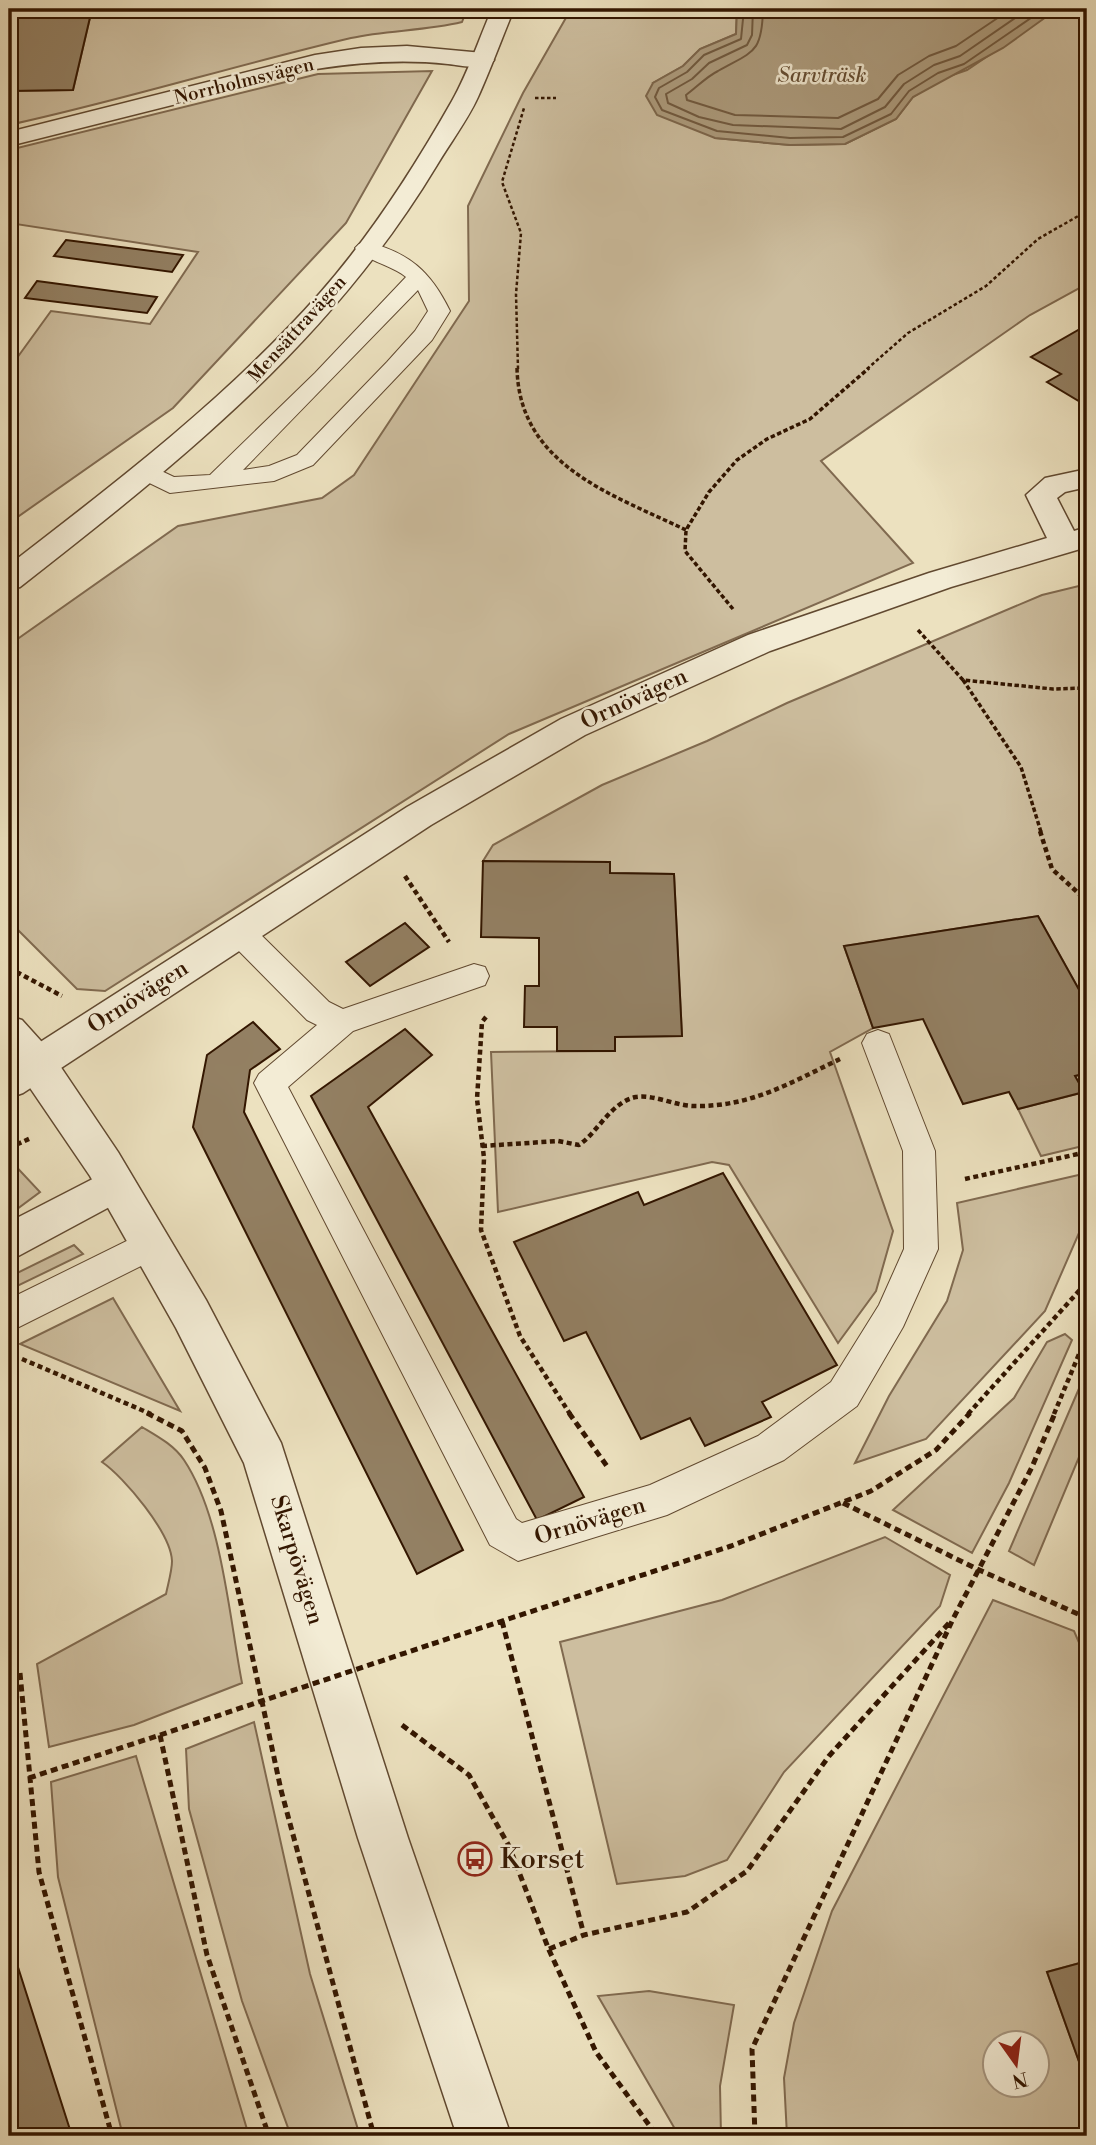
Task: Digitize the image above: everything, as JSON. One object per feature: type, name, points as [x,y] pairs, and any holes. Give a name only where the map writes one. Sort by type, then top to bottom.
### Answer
[{"type":"street","name":"Mensättravägen","points":[[9,580],[147,473],[255,377],[330,298],[404,199],[466,99],[503,9]]},
{"type":"street","name":"Norrholmsvägen","points":[[9,139],[315,62],[361,55],[407,53],[483,60]]},
{"type":"street","name":"Ornövägen","points":[[18,1058],[240,933],[419,816],[573,727],[759,643],[940,580],[1076,540],[1041,495],[1055,485],[1087,478]]},
{"type":"street","name":"Skarpövägen","points":[[18,1058],[114,1185],[151,1244],[191,1314],[265,1458],[383,1838],[484,2136]]},
{"type":"street","points":[[9,1243],[114,1185]]},
{"type":"lane","points":[[147,473],[170,485],[217,482],[274,473],[305,460],[410,351],[439,311],[429,286],[407,264],[366,248]]},
{"type":"lane","points":[[217,482],[323,378],[419,276]]},
{"type":"lane","points":[[240,933],[318,1011],[342,1022],[474,976]]},
{"type":"lane","name":"Ornövägen","points":[[342,1022],[270,1083],[503,1532],[518,1544],[636,1507],[771,1448],[844,1394],[891,1316],[921,1249],[919,1151],[878,1043]]},
{"type":"lane","points":[[9,1316],[151,1244]]},
{"type":"path","points":[[534,98],[556,98]]},
{"type":"path","points":[[524,108],[502,182],[521,233],[516,294],[518,393],[539,441],[585,481],[686,530]]},
{"type":"path","points":[[737,615],[685,551],[686,530],[709,492],[737,460],[767,439],[810,419],[908,333],[986,286],[1038,239],[1087,211]]},
{"type":"path","points":[[911,624],[962,680],[1021,767],[1052,869],[1087,901]]},
{"type":"path","points":[[962,680],[1054,689],[1087,688]]},
{"type":"path","points":[[404,874],[453,948]]},
{"type":"path","points":[[9,968],[20,979],[49,986],[69,1003]]},
{"type":"path","points":[[492,1010],[482,1022],[477,1099],[484,1158],[481,1230],[520,1336],[544,1378],[636,1507]]},
{"type":"path","points":[[482,1146],[558,1141],[579,1145],[588,1139],[615,1108],[636,1097],[691,1106],[726,1105],[762,1097],[820,1067],[878,1043]]},
{"type":"path","points":[[9,1148],[38,1135]]},
{"type":"path","points":[[920,1189],[1087,1152]]},
{"type":"path","points":[[29,1778],[731,1546],[872,1491],[936,1450],[1087,1282]]},
{"type":"path","points":[[755,2136],[752,2049],[977,1569],[1032,1467],[1087,1335]]},
{"type":"path","points":[[15,1356],[152,1415],[182,1431],[205,1468],[221,1511],[282,1790],[325,1963],[374,2136]]},
{"type":"path","points":[[843,1503],[977,1569],[1087,1618]]},
{"type":"path","points":[[549,1950],[584,1936],[687,1912],[747,1871],[829,1756],[953,1619]]},
{"type":"path","points":[[502,1621],[584,1936]]},
{"type":"path","points":[[20,1673],[38,1872],[113,2136]]},
{"type":"path","points":[[160,1735],[207,1955],[269,2136]]},
{"type":"path","points":[[509,1846],[549,1950],[596,2052],[657,2136]]},
{"type":"shaded area","points":[[92,9],[467,9],[462,22],[351,38],[9,125],[9,91],[73,90]]},
{"type":"shaded area","points":[[571,9],[737,9],[736,34],[700,49],[683,66],[653,83],[715,138],[790,145],[845,144],[896,119],[913,97],[941,79],[967,70],[1057,9],[1087,9],[1087,284],[1030,315],[821,461],[913,563],[509,734],[105,991],[77,989],[9,921],[9,645],[178,526],[322,498],[354,475],[469,301],[468,206],[523,93]]},
{"type":"shaded area","points":[[432,71],[346,223],[173,408],[9,523],[9,369],[51,311],[150,324],[198,252],[9,223],[9,150],[318,74]]},
{"type":"shaded area","points":[[1087,584],[1087,1004],[1038,916],[844,946],[873,1028],[830,1052],[893,1231],[876,1291],[838,1343],[729,1165],[712,1162],[498,1212],[491,1052],[615,1051],[615,1037],[682,1036],[674,874],[610,873],[610,862],[483,861],[493,845],[602,785],[707,741],[787,703],[1042,595]]},
{"type":"shaded area","points":[[1087,1073],[1087,1145],[1041,1156],[1018,1109],[1084,1092],[1075,1076]]},
{"type":"shaded area","points":[[9,1159],[40,1192],[9,1215]]},
{"type":"shaded area","points":[[1087,1173],[1079,1233],[1045,1311],[926,1439],[855,1463],[889,1396],[947,1301],[963,1250],[957,1203]]},
{"type":"shaded area","points":[[74,1245],[83,1254],[9,1290],[9,1277]]},
{"type":"shaded area","points":[[113,1298],[180,1411],[20,1344]]},
{"type":"shaded area","points":[[1065,1334],[1072,1340],[1009,1483],[972,1553],[893,1510],[1014,1398],[1047,1342]]},
{"type":"shaded area","points":[[1087,1370],[1087,1438],[1034,1565],[1009,1551]]},
{"type":"shaded area","points":[[142,1427],[165,1441],[180,1455],[197,1483],[216,1538],[242,1683],[134,1725],[49,1747],[37,1664],[166,1594],[172,1561],[164,1536],[134,1493],[102,1462]]},
{"type":"shaded area","points":[[885,1537],[950,1575],[940,1606],[784,1772],[727,1860],[685,1876],[617,1884],[560,1642],[722,1600]]},
{"type":"shaded area","points":[[993,1600],[1074,1631],[1087,1661],[1087,1961],[1047,1972],[1087,2084],[1087,2136],[787,2136],[784,2078],[794,2023],[832,1911]]},
{"type":"shaded area","points":[[254,1722],[310,1974],[360,2136],[291,2136],[242,2001],[189,1809],[186,1749]]},
{"type":"shaded area","points":[[136,1756],[249,2136],[123,2136],[58,1877],[51,1782]]},
{"type":"shaded area","points":[[649,1991],[734,2005],[720,2086],[721,2136],[679,2136],[598,1996]]},
{"type":"water","name":"Sarvträsk","points":[[737,9],[1057,9],[1003,48],[913,97],[896,119],[845,144],[790,145],[715,138],[657,115],[646,96],[653,83],[683,66],[700,49],[736,34]]},
{"type":"building","points":[[9,9],[92,9],[73,90],[9,91]]},
{"type":"building","points":[[66,240],[183,255],[172,272],[54,256]]},
{"type":"building","points":[[37,281],[157,297],[147,313],[25,298]]},
{"type":"building","points":[[1087,325],[1087,406],[1047,382],[1061,374],[1031,357]]},
{"type":"building","points":[[483,861],[610,862],[610,873],[674,874],[682,1036],[615,1037],[615,1051],[557,1051],[557,1027],[524,1027],[525,986],[539,986],[539,938],[481,937]]},
{"type":"building","points":[[1038,916],[1087,1004],[1087,1073],[1075,1076],[1084,1092],[1018,1109],[1009,1092],[963,1104],[923,1019],[873,1028],[844,946]]},
{"type":"building","points":[[405,923],[429,947],[370,986],[346,962]]},
{"type":"building","points":[[253,1022],[280,1049],[250,1070],[244,1112],[463,1550],[417,1574],[193,1127],[207,1055]]},
{"type":"building","points":[[405,1029],[432,1055],[368,1107],[584,1497],[537,1520],[311,1096]]},
{"type":"building","points":[[723,1173],[837,1365],[762,1402],[771,1417],[705,1446],[690,1418],[641,1439],[586,1332],[564,1341],[514,1242],[638,1192],[644,1205]]},
{"type":"building","points":[[9,1939],[72,2136],[9,2136]]},
{"type":"building","points":[[1087,1961],[1087,2084],[1047,1972]]},
{"type":"place","name":"Korset","points":[[475,1859]]}]
